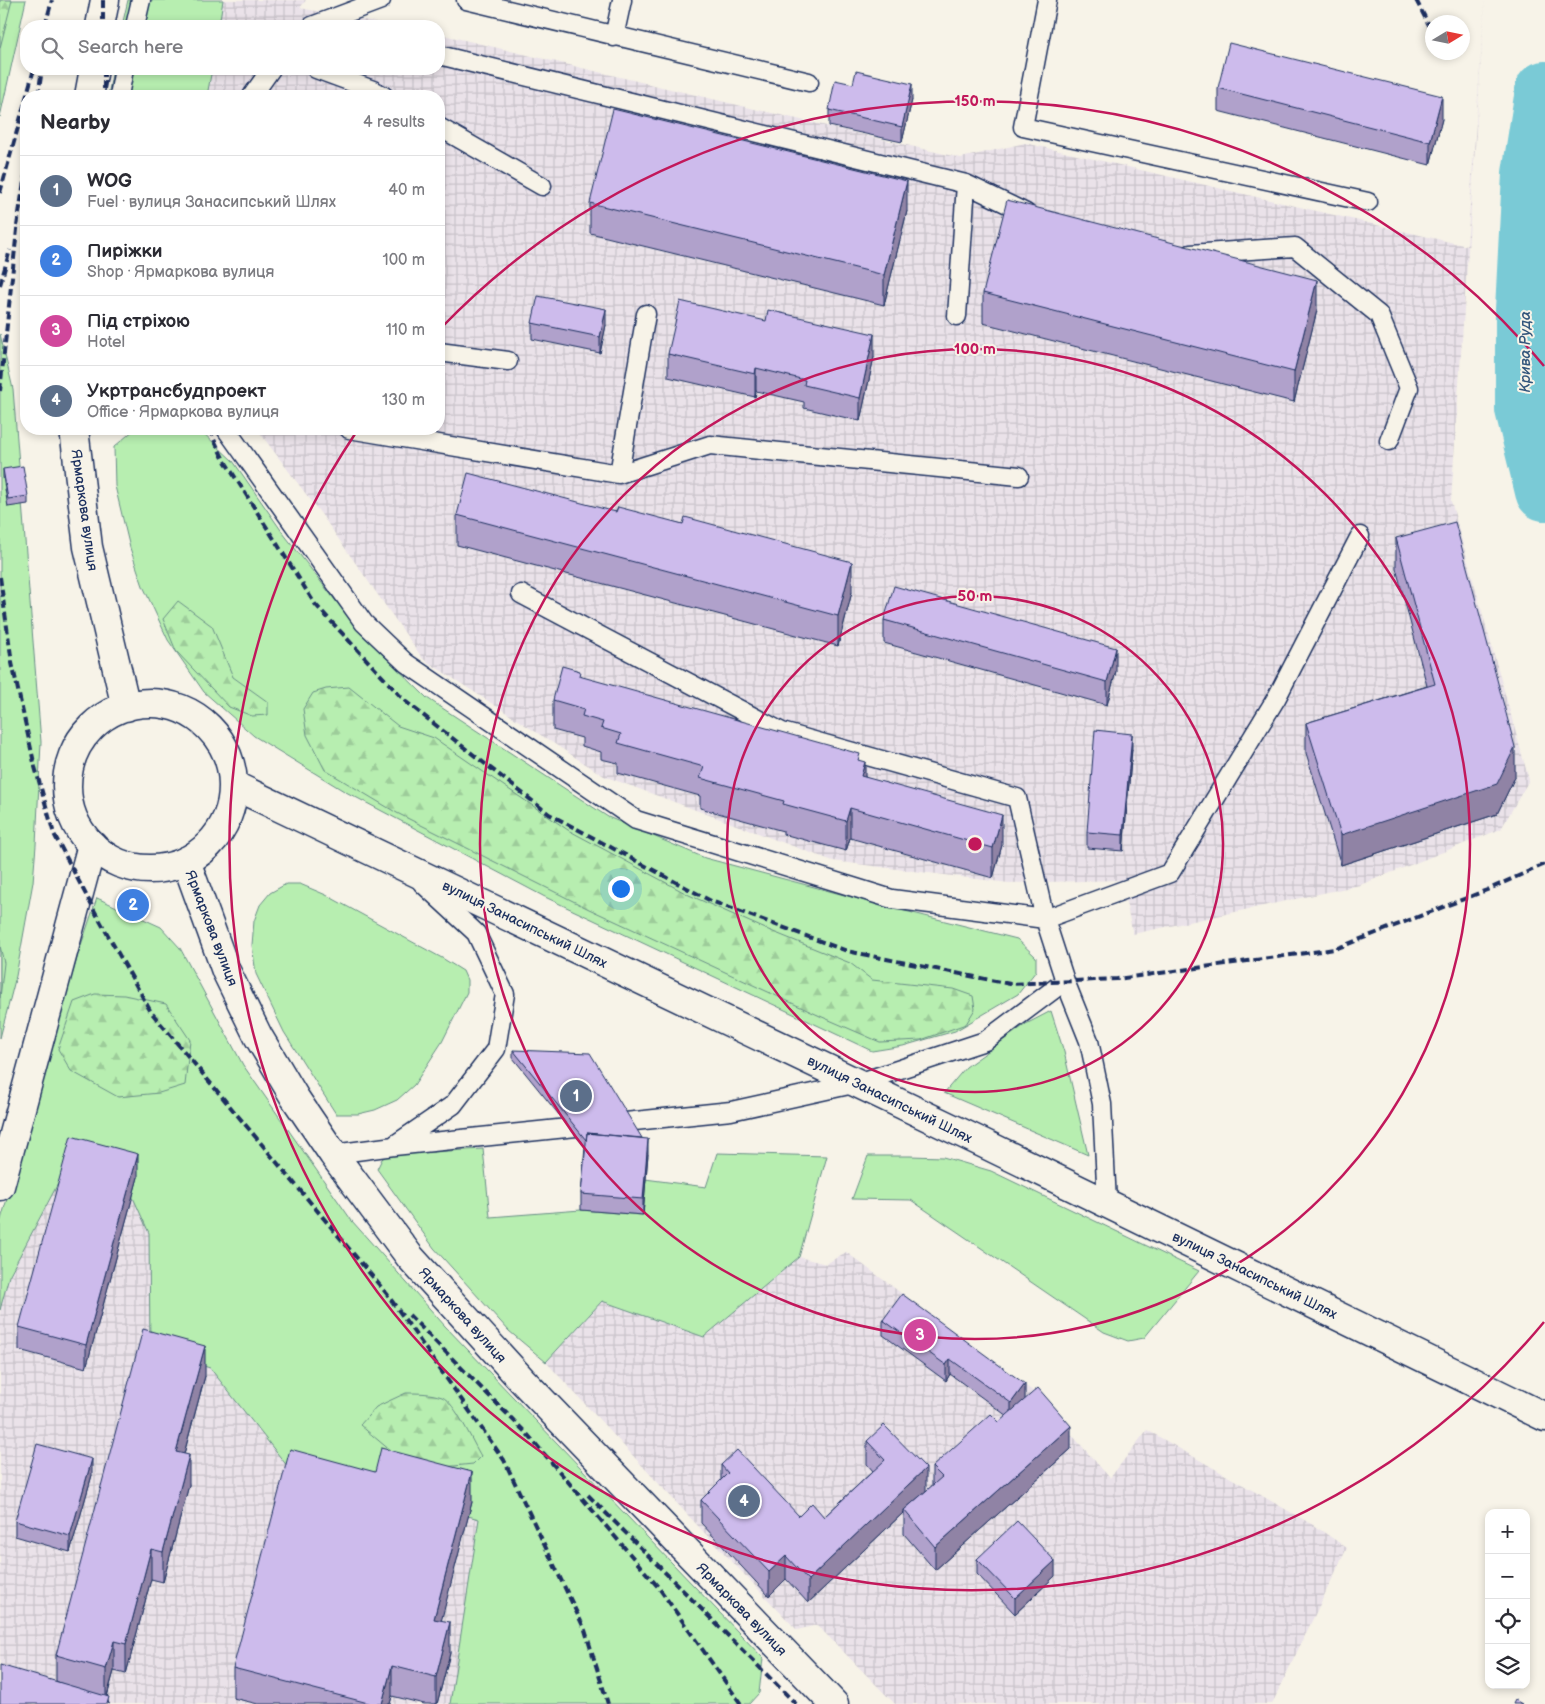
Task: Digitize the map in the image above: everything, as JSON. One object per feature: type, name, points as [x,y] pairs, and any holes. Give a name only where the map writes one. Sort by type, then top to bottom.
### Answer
[{"type":"main road","points":[[101,20],[105,0]]},
{"type":"main road","points":[[91,90],[93,75]]},
{"type":"main road","name":"Ярмаркова вулиця","points":[[75,435],[88,548],[126,707]]},
{"type":"main road","points":[[155,703],[174,706],[192,714],[208,726],[220,741],[229,759],[233,785],[227,817],[218,835],[204,850],[186,861],[167,868],[146,869],[133,867],[108,857],[92,845],[80,828],[71,810],[68,790],[69,770],[75,751],[85,734],[99,720],[116,710],[135,704],[155,703]]},
{"type":"main road","name":"вулиця Занасипський Шлях","points":[[233,785],[858,1083],[1545,1417]]},
{"type":"main road","points":[[0,1186],[92,845]]},
{"type":"main road","name":"Ярмаркова вулиця","points":[[186,861],[226,971],[258,1036],[295,1098],[333,1154],[410,1257],[522,1380],[822,1699]]},
{"type":"lane","points":[[136,20],[141,0]]},
{"type":"lane","points":[[330,20],[381,0]]},
{"type":"lane","points":[[466,0],[614,37],[809,82]]},
{"type":"lane","points":[[614,37],[622,0]]},
{"type":"lane","points":[[1048,0],[1023,127],[1368,202]]},
{"type":"lane","points":[[445,56],[966,184],[1028,214],[1038,216]]},
{"type":"lane","points":[[120,90],[123,75]]},
{"type":"lane","points":[[256,90],[266,75]]},
{"type":"lane","points":[[332,75],[373,90]]},
{"type":"lane","points":[[445,130],[542,186]]},
{"type":"lane","points":[[957,316],[966,184]]},
{"type":"lane","points":[[1176,250],[1194,255],[1295,246],[1380,315],[1409,388],[1389,441]]},
{"type":"lane","points":[[619,474],[646,314]]},
{"type":"lane","points":[[445,353],[508,362]]},
{"type":"lane","points":[[230,435],[364,623],[406,663],[636,820],[892,900],[1045,919],[1170,873],[1277,697],[1360,536]]},
{"type":"lane","points":[[385,435],[619,474],[710,445],[1019,476]]},
{"type":"lane","points":[[521,594],[782,732],[1017,798],[1045,919],[1065,981],[1089,1041],[1102,1104],[1107,1203]]},
{"type":"lane","points":[[394,1146],[453,1105],[496,1049],[505,994],[476,933],[403,866]]},
{"type":"lane","points":[[333,1154],[731,1111],[858,1083],[985,1041],[1065,981]]},
{"type":"shaded area","points":[[160,0],[306,0],[300,8],[364,20],[155,20]]},
{"type":"shaded area","points":[[1485,0],[1451,501],[1529,780],[1501,829],[1360,885],[1133,934],[1121,880],[1009,883],[833,861],[604,776],[423,659],[321,514],[262,435],[445,435],[445,90],[139,90],[142,75],[445,75],[445,35],[961,158],[1025,143],[1467,246]]},
{"type":"shaded area","points":[[51,1115],[487,1509],[452,1704],[0,1704],[0,1310]]},
{"type":"shaded area","points":[[846,1252],[1034,1392],[1110,1478],[1147,1430],[1313,1525],[1347,1548],[1272,1704],[895,1704],[817,1625],[797,1630],[546,1362],[602,1301],[704,1337],[799,1257],[826,1264]]},
{"type":"green space","points":[[0,0],[26,0],[20,20],[0,117]]},
{"type":"green space","points":[[0,0],[12,0],[0,48]]},
{"type":"green space","points":[[128,0],[223,0],[220,20],[123,20]]},
{"type":"green space","points":[[112,75],[211,75],[208,90],[109,90]]},
{"type":"green space","points":[[0,334],[13,389],[41,742],[33,882],[16,976],[0,1038]]},
{"type":"green space","points":[[128,435],[205,435],[233,461],[283,533],[359,631],[427,698],[608,817],[705,858],[1017,939],[1036,957],[1036,971],[1018,994],[955,1031],[903,1046],[872,1051],[545,897],[344,791],[254,736],[204,692],[168,640],[143,586],[130,548],[115,486],[114,447]]},
{"type":"green space","points":[[178,601],[212,626],[233,677],[268,702],[268,715],[252,716],[229,707],[176,651],[163,619]]},
{"type":"green space","points":[[349,687],[398,726],[434,738],[568,830],[689,895],[850,963],[872,980],[953,989],[973,996],[975,1009],[966,1024],[921,1040],[880,1042],[589,909],[397,813],[325,770],[307,735],[303,709],[313,693],[326,689]]},
{"type":"green space","points":[[286,884],[300,884],[326,895],[442,958],[463,971],[467,980],[467,992],[442,1042],[414,1085],[397,1100],[375,1110],[358,1114],[336,1114],[284,1032],[256,974],[252,945],[254,921],[260,905],[270,893]]},
{"type":"green space","points":[[97,898],[161,927],[180,948],[243,1065],[352,1221],[445,1326],[763,1658],[759,1693],[749,1704],[450,1704],[479,1519],[288,1467],[210,1368],[150,1349],[149,1233],[118,1164],[71,1159],[9,1276],[0,1310],[0,1223],[79,951]]},
{"type":"green space","points":[[0,946],[4,963],[0,998]]},
{"type":"green space","points":[[95,994],[124,995],[166,1004],[190,1040],[185,1085],[159,1093],[118,1097],[71,1071],[58,1049],[74,1002]]},
{"type":"green space","points":[[1051,1011],[1064,1052],[1088,1155],[944,1093],[966,1067],[1026,1024]]},
{"type":"green space","points":[[483,1149],[490,1217],[581,1210],[642,1215],[645,1179],[706,1187],[717,1153],[827,1156],[799,1257],[704,1337],[602,1301],[546,1362],[509,1331],[434,1248],[377,1169],[382,1159],[388,1154],[403,1151],[432,1152]]},
{"type":"green space","points":[[868,1156],[943,1157],[991,1171],[1199,1271],[1144,1338],[1128,1341],[1104,1332],[911,1200],[852,1199]]},
{"type":"green space","points":[[406,1393],[433,1395],[447,1400],[458,1414],[481,1456],[473,1464],[425,1469],[391,1451],[360,1425],[376,1407]]},
{"type":"building","points":[[1229,43],[1442,96],[1430,142],[1218,88]]},
{"type":"building","points":[[856,71],[912,84],[902,127],[829,110],[835,80],[853,84]]},
{"type":"building","points":[[613,109],[907,181],[884,275],[590,203]]},
{"type":"building","points":[[1007,200],[1317,280],[1294,372],[983,293]]},
{"type":"building","points":[[538,296],[606,309],[600,337],[532,323]]},
{"type":"building","points":[[680,301],[766,321],[768,310],[874,334],[860,398],[804,385],[805,380],[756,368],[755,374],[668,354]]},
{"type":"building","points":[[23,466],[28,496],[8,499],[3,469]]},
{"type":"building","points":[[468,473],[616,512],[618,507],[683,524],[685,517],[852,562],[838,616],[457,515]]},
{"type":"building","points":[[1455,522],[1515,747],[1497,784],[1341,835],[1306,723],[1435,684],[1396,538]]},
{"type":"building","points":[[894,586],[1116,648],[1107,682],[884,620]]},
{"type":"building","points":[[562,666],[580,671],[579,676],[860,754],[858,760],[865,762],[861,776],[1002,815],[993,848],[850,808],[846,821],[783,804],[784,801],[700,778],[704,767],[618,743],[621,734],[601,728],[603,722],[582,716],[584,709],[553,700]]},
{"type":"building","points":[[1095,730],[1132,734],[1123,835],[1087,832]]},
{"type":"building","points":[[513,1050],[590,1053],[642,1138],[587,1133],[586,1140]]},
{"type":"building","points":[[587,1133],[648,1139],[643,1199],[581,1194]]},
{"type":"building","points":[[71,1136],[138,1154],[86,1345],[19,1327]]},
{"type":"building","points":[[902,1294],[1025,1384],[1011,1403],[950,1359],[946,1365],[883,1320]]},
{"type":"building","points":[[143,1329],[205,1346],[176,1452],[189,1455],[163,1552],[151,1549],[126,1644],[114,1641],[106,1669],[56,1655]]},
{"type":"building","points":[[1038,1388],[1071,1426],[935,1547],[904,1510],[942,1477],[932,1467],[991,1414],[999,1422]]},
{"type":"building","points":[[884,1425],[926,1468],[808,1580],[786,1556],[769,1572],[701,1500],[728,1473],[721,1465],[737,1450],[799,1516],[812,1503],[824,1517],[885,1460],[867,1441]]},
{"type":"building","points":[[37,1444],[92,1459],[70,1536],[15,1521]]},
{"type":"building","points":[[381,1448],[472,1472],[434,1619],[450,1622],[436,1677],[392,1666],[382,1704],[372,1704],[233,1668],[290,1449],[375,1472]]},
{"type":"building","points":[[1017,1521],[1055,1561],[1015,1598],[977,1559]]},
{"type":"building","points":[[0,1665],[109,1697],[107,1704],[0,1704]]},
{"type":"building","points":[[1515,1700],[1522,1704],[1513,1704]]},
{"type":"waterway","name":"Крива Руда","points":[[1545,91],[1532,174],[1525,310],[1525,409],[1545,491]]},
{"type":"railway","points":[[47,20],[52,0]]},
{"type":"railway","points":[[103,0],[103,20]]},
{"type":"railway","points":[[1416,0],[1425,17]]},
{"type":"railway","points":[[28,90],[32,75]]},
{"type":"railway","points":[[39,90],[41,75]]},
{"type":"railway","points":[[104,75],[104,90]]},
{"type":"railway","points":[[0,193],[20,120]]},
{"type":"railway","points":[[17,226],[20,207]]},
{"type":"railway","points":[[0,391],[18,220]]},
{"type":"railway","points":[[0,285],[10,250]]},
{"type":"railway","points":[[212,435],[223,458],[315,604],[405,701],[549,814],[711,901],[847,951],[1010,984],[1117,979],[1335,949],[1487,890],[1545,864]]},
{"type":"railway","points":[[0,577],[12,663],[35,767],[54,834],[94,910],[151,1012],[387,1294],[504,1460],[585,1630],[608,1704]]},
{"type":"railway","points":[[409,1315],[528,1435],[659,1588],[741,1704]]},
{"type":"railway","points":[[588,1495],[796,1704]]},
{"type":"place","name":"Пиріжки","points":[[133,905]]},
{"type":"place","name":"WOG","points":[[576,1096]]},
{"type":"place","name":"Під стріхою","points":[[920,1335]]},
{"type":"place","name":"Укртрансбудпроект","points":[[744,1501]]}]
